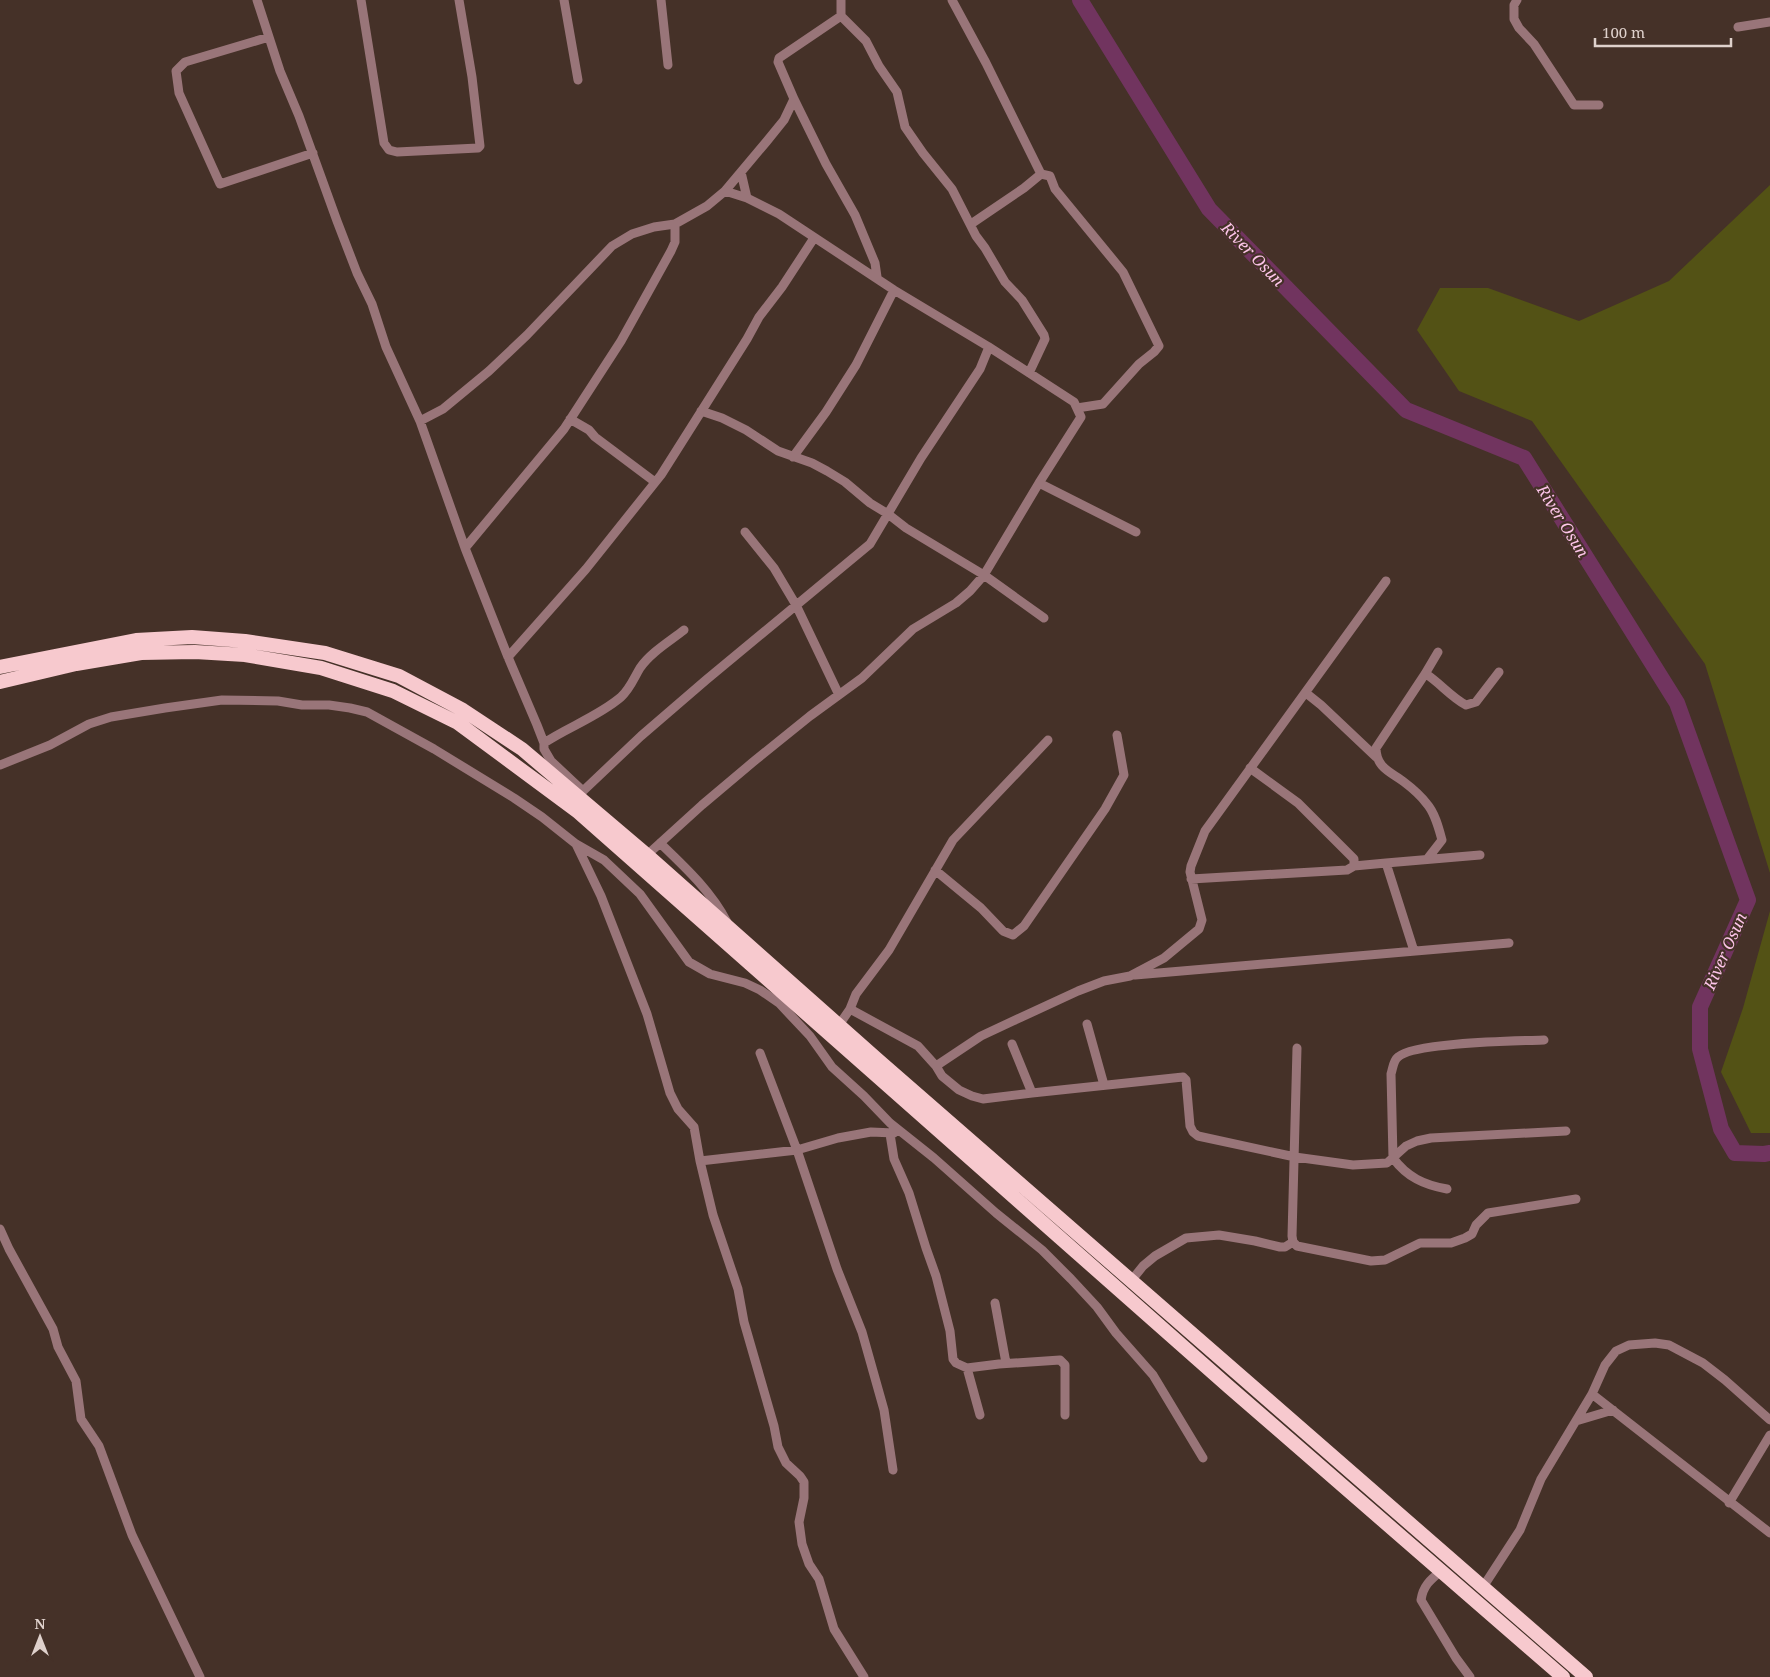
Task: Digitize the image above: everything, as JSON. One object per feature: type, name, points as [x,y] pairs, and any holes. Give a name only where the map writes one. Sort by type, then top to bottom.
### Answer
[{"type":"highway","points":[[0,667],[136,640],[192,637],[245,641],[326,653],[399,676],[464,710],[522,749],[581,794],[731,929],[834,1030],[1562,1677]]},
{"type":"highway","points":[[0,682],[76,664],[141,654],[195,652],[245,655],[321,668],[393,691],[458,723],[577,811],[1131,1280],[1586,1677]]},
{"type":"street","points":[[257,0],[280,71],[313,153],[340,230],[372,304],[386,347],[420,421],[465,548],[544,742],[544,749],[547,756],[581,794],[648,730],[870,544],[921,458],[980,370],[989,347]]},
{"type":"street","points":[[361,0],[384,143],[389,150],[397,152],[478,148],[480,146],[472,77],[459,0]]},
{"type":"street","points":[[564,0],[578,80]]},
{"type":"street","points":[[661,0],[668,65]]},
{"type":"street","points":[[841,0],[841,16],[866,41],[879,66],[897,92],[905,127],[952,189],[976,236],[1005,282],[1022,300],[1044,334],[1045,339],[1029,373]]},
{"type":"street","points":[[952,0],[986,63],[1041,174]]},
{"type":"street","points":[[1517,0],[1514,6],[1514,20],[1534,44],[1574,105],[1599,105]]},
{"type":"street","points":[[841,16],[779,58],[779,66],[826,164],[855,215],[875,263],[877,277]]},
{"type":"street","points":[[1738,27],[1770,22]]},
{"type":"street","points":[[269,37],[185,62],[176,71],[179,94],[220,184],[313,153]]},
{"type":"street","points":[[420,421],[443,409],[489,372],[612,246],[632,234],[654,227],[676,224],[707,206],[725,191],[784,120],[794,99]]},
{"type":"street","points":[[741,172],[747,198]]},
{"type":"street","points":[[971,224],[1024,188],[1041,174]]},
{"type":"street","points":[[1041,174],[1050,176],[1055,189],[1123,272],[1159,346],[1139,364],[1103,404],[1077,408]]},
{"type":"street","points":[[647,854],[753,762],[862,678],[913,629],[956,603],[984,575],[1081,417],[1074,402],[989,347],[894,290],[779,214],[747,198],[725,191]]},
{"type":"street","points":[[465,548],[564,429],[621,341],[671,251],[675,242],[676,224]]},
{"type":"street","points":[[508,657],[586,569],[655,482],[702,411],[759,317],[782,287],[814,238]]},
{"type":"street","points":[[793,457],[826,412],[856,365],[894,290]]},
{"type":"street","points":[[702,411],[722,418],[766,442],[778,451],[812,463],[827,471],[845,482],[870,503],[913,533],[984,575],[1044,618]]},
{"type":"street","points":[[570,419],[589,430],[595,437],[655,482]]},
{"type":"street","points":[[1039,484],[1136,532]]},
{"type":"street","points":[[745,532],[774,568],[796,605],[840,695]]},
{"type":"street","points":[[1130,976],[1164,958],[1199,930],[1202,920],[1191,879],[1191,866],[1205,831],[1386,581]]},
{"type":"street","points":[[544,742],[621,697],[634,682],[641,668],[659,649],[684,630]]},
{"type":"street","points":[[1376,757],[1376,748],[1426,674],[1438,652]]},
{"type":"street","points":[[1426,674],[1466,705],[1476,702],[1499,672]]},
{"type":"street","points":[[1306,693],[1322,705],[1376,757],[1388,773],[1404,782],[1428,805],[1442,840],[1428,858]]},
{"type":"street","points":[[0,765],[50,745],[89,724],[111,717],[222,700],[278,701],[302,705],[329,704],[367,712],[434,750],[521,803],[576,844],[604,860],[640,894],[688,962],[710,974],[745,983],[760,990],[779,1003],[821,1051],[832,1067],[890,1123],[1042,1250],[1096,1307],[1153,1375],[1203,1458]]},
{"type":"street","points":[[935,870],[981,908],[1003,931],[1012,935],[1024,926],[1105,809],[1124,775],[1116,735]]},
{"type":"street","points":[[821,1051],[834,1030],[850,1010],[856,994],[889,950],[953,840],[1048,740]]},
{"type":"street","points":[[1250,768],[1298,803],[1354,859],[1354,866]]},
{"type":"street","points":[[660,843],[695,877],[719,906],[731,929]]},
{"type":"street","points":[[576,844],[601,896],[647,1014],[670,1093],[678,1109],[694,1127],[713,1215],[738,1289],[744,1322],[774,1426],[778,1447],[786,1463],[804,1482],[804,1498],[799,1522],[802,1544],[809,1564],[819,1579],[834,1629],[864,1677]]},
{"type":"street","points":[[1191,879],[1347,870],[1354,866],[1386,862],[1480,854]]},
{"type":"street","points":[[1386,862],[1414,951]]},
{"type":"street","points":[[936,1066],[981,1036],[1104,981],[1167,972],[1509,944]]},
{"type":"street","points":[[1164,958],[1167,972]]},
{"type":"street","points":[[850,1010],[918,1046],[936,1066],[942,1076],[951,1084],[972,1096],[984,1100],[1104,1085],[1183,1078],[1186,1080],[1190,1126],[1198,1136],[1295,1157],[1353,1165],[1380,1165],[1387,1163],[1412,1143],[1431,1138],[1566,1131]]},
{"type":"street","points":[[1087,1024],[1104,1085]]},
{"type":"street","points":[[1447,1189],[1422,1182],[1408,1175],[1393,1158],[1391,1074],[1393,1064],[1398,1056],[1406,1052],[1451,1044],[1544,1040]]},
{"type":"street","points":[[1012,1044],[1032,1093]]},
{"type":"street","points":[[1297,1048],[1293,1242],[1296,1246],[1371,1261],[1385,1260],[1420,1242],[1451,1243],[1465,1238],[1472,1234],[1476,1225],[1488,1213],[1576,1198]]},
{"type":"street","points":[[760,1053],[797,1150],[837,1269],[862,1332],[884,1410],[893,1470]]},
{"type":"street","points":[[700,1161],[797,1150],[838,1138],[872,1132],[890,1134],[901,1131]]},
{"type":"street","points":[[890,1134],[894,1158],[909,1193],[936,1276],[950,1331],[953,1359],[956,1363],[967,1368],[1006,1363],[1060,1360],[1065,1365],[1064,1414]]},
{"type":"street","points":[[0,1229],[8,1248],[53,1329],[58,1346],[76,1381],[81,1419],[99,1446],[132,1535],[200,1677]]},
{"type":"street","points":[[1131,1280],[1142,1266],[1155,1256],[1186,1238],[1219,1235],[1255,1240],[1280,1247],[1285,1247],[1293,1242]]},
{"type":"street","points":[[995,1302],[1006,1363]]},
{"type":"street","points":[[1483,1587],[1520,1530],[1541,1479],[1592,1394],[1605,1365],[1616,1351],[1629,1345],[1655,1343],[1669,1346],[1704,1363],[1770,1420]]},
{"type":"street","points":[[967,1368],[980,1414]]},
{"type":"street","points":[[1592,1394],[1770,1534]]},
{"type":"street","points":[[1576,1420],[1613,1410]]},
{"type":"street","points":[[1729,1503],[1770,1434]]},
{"type":"street","points":[[1441,1571],[1428,1582],[1422,1591],[1421,1600],[1456,1658],[1470,1677]]},
{"type":"shaded area","points":[[1770,185],[1770,873],[1705,664],[1532,421],[1459,391],[1417,330],[1440,288],[1488,288],[1579,321],[1669,281]]},
{"type":"shaded area","points":[[1770,911],[1770,1133],[1751,1133],[1721,1072],[1743,1008]]},
{"type":"waterway","name":"River Osun","points":[[1080,0],[1209,209],[1406,410],[1524,458],[1677,703],[1748,900],[1700,1007],[1700,1049],[1721,1129],[1735,1153],[1770,1153]]}]
